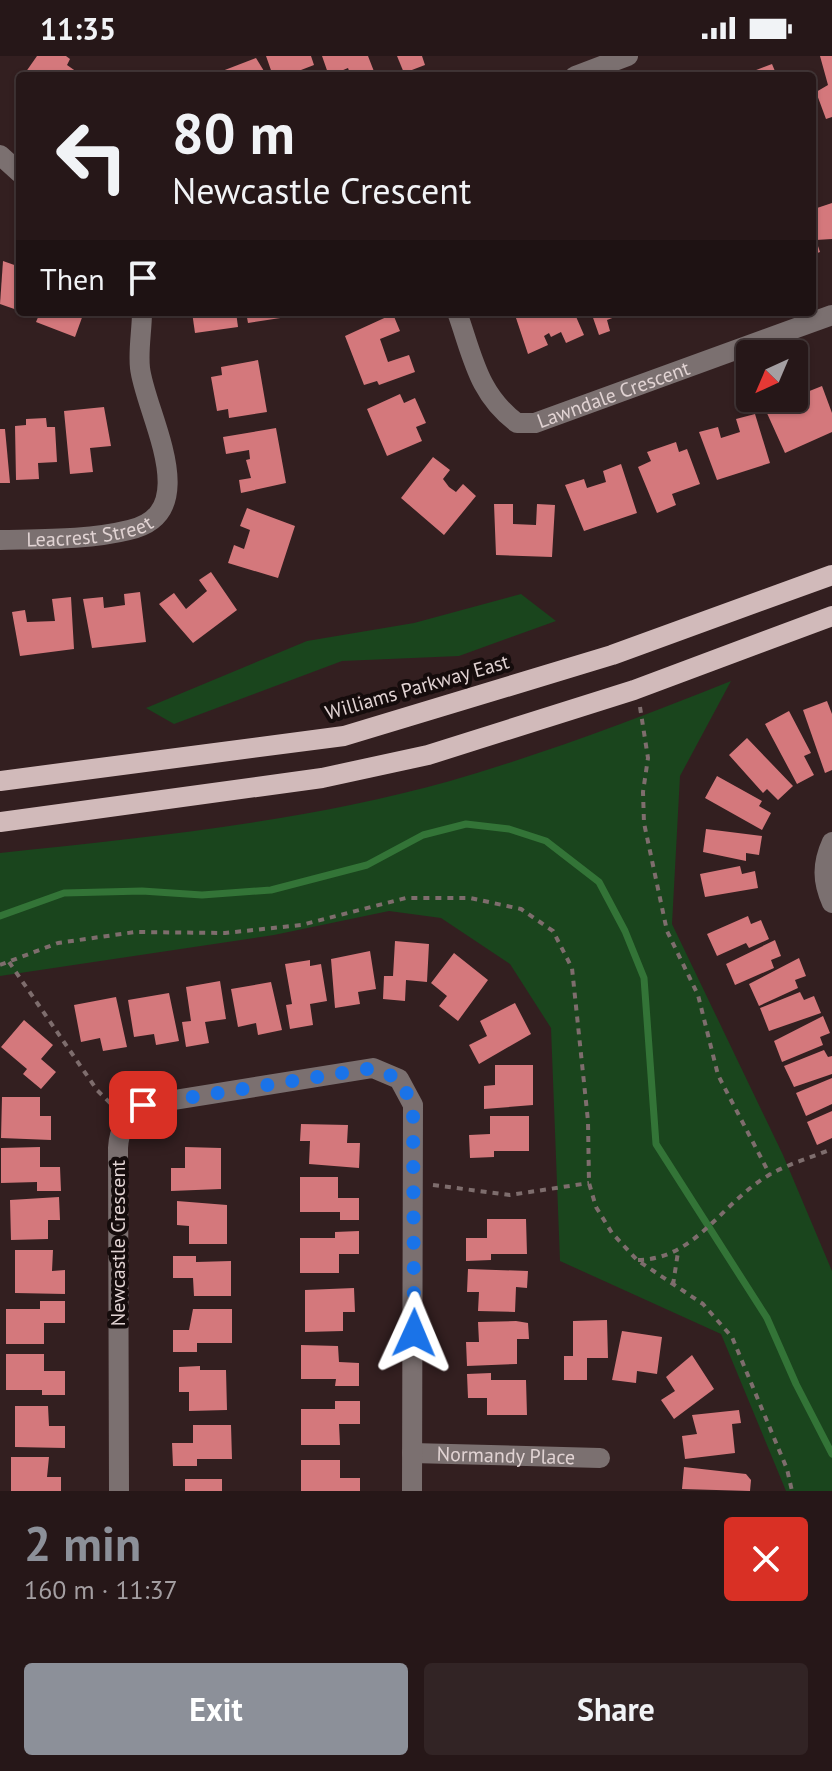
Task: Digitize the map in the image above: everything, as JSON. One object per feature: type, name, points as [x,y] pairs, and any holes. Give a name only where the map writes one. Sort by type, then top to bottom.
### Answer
[{"type":"main road","name":"Williams Parkway East","points":[[0,781],[344,736],[612,655],[832,575]]},
{"type":"main road","points":[[0,822],[322,778],[428,755],[634,690],[832,616]]},
{"type":"street","points":[[586,72],[628,56]]},
{"type":"street","points":[[0,155],[16,169]]},
{"type":"street","name":"Lawndale Crescent","points":[[459,316],[494,406],[517,423],[535,423],[832,315]]},
{"type":"street","name":"Leacrest Street","points":[[0,540],[132,530],[156,516],[168,494],[168,470],[140,368],[142,316]]},
{"type":"street","points":[[832,842],[823,862],[826,890],[832,903]]},
{"type":"street","points":[[126,1120],[143,1105],[373,1068],[399,1079],[413,1105],[416,1183],[412,1491]]},
{"type":"street","name":"Newcastle Crescent","points":[[119,1491],[118,1148],[119,1134],[126,1120]]},
{"type":"street","name":"Normandy Place","points":[[412,1453],[600,1458]]},
{"type":"path","points":[[634,690],[646,728],[648,758],[643,792],[644,823],[667,931],[698,995],[718,1075],[770,1175]]},
{"type":"path","points":[[0,965],[58,943],[135,932],[225,933],[301,925],[406,898],[470,898],[521,909],[553,931],[572,968],[588,1121],[589,1183],[604,1220],[637,1260],[703,1304],[732,1337],[787,1469],[792,1491]]},
{"type":"path","points":[[9,962],[97,1090],[126,1120]]},
{"type":"path","points":[[637,1260],[660,1260],[678,1252],[736,1199],[770,1175],[832,1149]]},
{"type":"path","points":[[416,1183],[510,1195],[589,1183]]},
{"type":"path","points":[[673,1285],[678,1252]]},
{"type":"green space","points":[[521,594],[556,621],[459,656],[342,661],[174,724],[146,708],[307,641],[414,623]]},
{"type":"green space","points":[[731,681],[680,776],[672,924],[783,1155],[832,1271],[832,1491],[786,1491],[721,1334],[560,1261],[551,1028],[510,964],[441,918],[389,911],[274,935],[0,976],[0,853],[283,818],[395,795],[557,747]]},
{"type":"building","points":[[37,56],[66,56],[70,59],[67,65],[77,72],[26,72]]},
{"type":"building","points":[[266,56],[311,56],[314,65],[302,72],[272,72]]},
{"type":"building","points":[[322,56],[368,56],[374,72],[350,72],[348,68],[328,72]]},
{"type":"building","points":[[397,56],[422,56],[425,65],[404,72]]},
{"type":"building","points":[[820,56],[832,56],[832,117],[826,119],[816,92],[828,85]]},
{"type":"building","points":[[256,58],[265,72],[220,72]]},
{"type":"building","points":[[772,64],[775,72],[751,72]]},
{"type":"building","points":[[832,203],[832,239],[816,240],[816,208]]},
{"type":"building","points":[[3,261],[16,266],[16,310],[0,304]]},
{"type":"building","points":[[39,316],[83,316],[75,337],[36,322]]},
{"type":"building","points":[[193,316],[237,316],[238,327],[195,333]]},
{"type":"building","points":[[247,316],[287,317],[248,323]]},
{"type":"building","points":[[394,316],[400,331],[380,339],[388,362],[409,355],[415,372],[379,385],[377,381],[364,385],[345,336]]},
{"type":"building","points":[[515,316],[576,316],[584,335],[566,343],[561,332],[551,337],[549,333],[544,336],[548,345],[528,354]]},
{"type":"building","points":[[592,316],[618,316],[607,320],[610,331],[599,335]]},
{"type":"building","points":[[258,360],[267,412],[229,418],[228,409],[217,411],[211,377],[222,375],[221,367]]},
{"type":"building","points":[[822,386],[832,413],[832,432],[785,453],[766,412],[808,412],[808,392]]},
{"type":"building","points":[[400,394],[404,403],[415,398],[426,423],[416,427],[422,441],[387,456],[367,409]]},
{"type":"building","points":[[104,407],[111,446],[90,448],[93,472],[70,474],[64,411]]},
{"type":"building","points":[[755,414],[770,463],[717,480],[699,432],[718,427],[721,438],[740,432],[736,419]]},
{"type":"building","points":[[46,418],[47,427],[55,427],[57,462],[38,463],[39,479],[16,480],[15,426],[26,425],[26,419]]},
{"type":"building","points":[[276,428],[286,483],[241,493],[239,480],[251,478],[246,460],[250,459],[249,450],[226,454],[223,437]]},
{"type":"building","points":[[0,429],[5,429],[10,483],[0,483]]},
{"type":"building","points":[[676,442],[679,452],[687,449],[700,484],[672,494],[676,505],[657,513],[638,467],[651,461],[647,452]]},
{"type":"building","points":[[433,457],[450,470],[443,479],[449,487],[456,492],[463,484],[476,496],[444,535],[401,498]]},
{"type":"building","points":[[621,464],[637,513],[584,531],[565,485],[584,479],[587,488],[606,482],[603,471]]},
{"type":"building","points":[[494,504],[513,504],[513,524],[536,525],[537,504],[555,505],[552,557],[496,555]]},
{"type":"building","points":[[247,508],[295,526],[278,578],[228,563],[234,545],[244,549],[250,530],[240,526]]},
{"type":"building","points":[[211,572],[237,610],[193,643],[159,604],[174,593],[186,609],[207,591],[199,580]]},
{"type":"building","points":[[140,592],[146,642],[92,648],[83,599],[103,597],[104,608],[125,605],[124,594]]},
{"type":"building","points":[[71,597],[74,649],[20,656],[12,612],[25,610],[27,622],[55,621],[52,599]]},
{"type":"building","points":[[827,701],[832,714],[832,770],[825,773],[803,710]]},
{"type":"building","points":[[789,711],[811,753],[804,756],[814,775],[797,784],[765,724]]},
{"type":"building","points":[[747,738],[793,786],[778,800],[767,789],[763,793],[729,755]]},
{"type":"building","points":[[717,776],[762,801],[759,806],[771,813],[762,830],[705,798]]},
{"type":"building","points":[[706,829],[762,836],[759,855],[746,853],[746,861],[703,852]]},
{"type":"building","points":[[740,866],[742,874],[755,871],[758,888],[705,897],[700,874]]},
{"type":"building","points":[[748,916],[751,924],[761,920],[769,939],[749,948],[746,943],[717,956],[707,934]]},
{"type":"building","points":[[775,940],[781,956],[771,960],[774,968],[735,985],[726,964]]},
{"type":"building","points":[[395,941],[429,944],[427,982],[406,980],[405,1001],[383,999],[384,976],[393,976]]},
{"type":"building","points":[[370,951],[376,989],[358,992],[360,1004],[335,1008],[331,959]]},
{"type":"building","points":[[454,953],[488,980],[458,1021],[439,1006],[447,996],[431,983]]},
{"type":"building","points":[[799,958],[806,976],[795,980],[798,988],[759,1006],[749,984]]},
{"type":"building","points":[[310,960],[310,966],[321,964],[327,1001],[310,1004],[313,1025],[290,1029],[286,1005],[292,1004],[285,964]]},
{"type":"building","points":[[220,981],[226,1019],[205,1022],[209,1043],[186,1047],[182,1022],[191,1021],[186,987]]},
{"type":"building","points":[[271,982],[282,1030],[258,1035],[256,1023],[238,1027],[231,989]]},
{"type":"building","points":[[800,992],[804,1000],[814,996],[821,1013],[769,1031],[760,1008]]},
{"type":"building","points":[[169,993],[179,1041],[156,1045],[154,1034],[134,1037],[128,1000]]},
{"type":"building","points":[[116,997],[127,1047],[103,1051],[100,1038],[81,1042],[74,1005]]},
{"type":"building","points":[[515,1003],[531,1034],[479,1064],[469,1045],[487,1036],[480,1021]]},
{"type":"building","points":[[823,1016],[830,1033],[820,1037],[823,1045],[782,1062],[774,1041]]},
{"type":"building","points":[[24,1020],[53,1045],[41,1059],[56,1072],[41,1089],[23,1074],[27,1069],[1,1047]]},
{"type":"building","points":[[824,1050],[828,1057],[832,1056],[832,1074],[794,1087],[784,1066]]},
{"type":"building","points":[[495,1065],[533,1065],[533,1105],[484,1109],[484,1086],[495,1085]]},
{"type":"building","points":[[832,1078],[832,1104],[806,1116],[796,1093]]},
{"type":"building","points":[[2,1097],[40,1097],[40,1116],[51,1116],[51,1140],[1,1138]]},
{"type":"building","points":[[832,1111],[832,1138],[817,1145],[807,1122]]},
{"type":"building","points":[[490,1116],[529,1116],[529,1151],[494,1151],[494,1157],[470,1158],[469,1135],[490,1134]]},
{"type":"building","points":[[301,1124],[348,1125],[347,1143],[360,1143],[359,1168],[309,1164],[310,1141],[300,1141]]},
{"type":"building","points":[[40,1147],[40,1167],[60,1167],[61,1191],[37,1191],[37,1182],[1,1183],[1,1148]]},
{"type":"building","points":[[185,1147],[221,1148],[221,1189],[171,1191],[171,1168],[185,1168]]},
{"type":"building","points":[[300,1177],[338,1177],[338,1198],[359,1198],[359,1220],[340,1220],[340,1212],[300,1212]]},
{"type":"building","points":[[59,1197],[60,1220],[48,1220],[48,1239],[11,1240],[10,1200]]},
{"type":"building","points":[[177,1201],[227,1205],[227,1244],[189,1244],[189,1226],[177,1225]]},
{"type":"building","points":[[487,1219],[526,1219],[527,1254],[491,1254],[491,1260],[466,1261],[466,1238],[487,1238]]},
{"type":"building","points":[[359,1231],[359,1254],[339,1254],[339,1273],[300,1273],[300,1238],[335,1238],[335,1232]]},
{"type":"building","points":[[15,1250],[53,1250],[52,1271],[65,1270],[65,1294],[15,1293]]},
{"type":"building","points":[[173,1256],[196,1256],[196,1262],[231,1261],[231,1296],[194,1296],[193,1278],[173,1278]]},
{"type":"building","points":[[468,1269],[528,1271],[527,1288],[516,1287],[515,1312],[478,1311],[479,1292],[467,1292]]},
{"type":"building","points":[[354,1288],[355,1312],[343,1312],[343,1331],[305,1332],[305,1290]]},
{"type":"building","points":[[40,1301],[65,1301],[65,1323],[44,1323],[44,1344],[6,1344],[6,1309],[40,1309]]},
{"type":"building","points":[[193,1309],[232,1309],[232,1343],[197,1343],[197,1352],[173,1352],[173,1330],[189,1330]]},
{"type":"building","points":[[607,1320],[608,1358],[587,1358],[587,1380],[564,1380],[564,1356],[573,1356],[573,1321]]},
{"type":"building","points":[[478,1322],[528,1323],[529,1339],[517,1339],[517,1364],[467,1366],[466,1342],[479,1342]]},
{"type":"building","points":[[622,1331],[662,1337],[657,1374],[637,1371],[636,1383],[612,1380]]},
{"type":"building","points":[[301,1345],[338,1346],[339,1362],[359,1363],[359,1386],[335,1386],[336,1379],[301,1379]]},
{"type":"building","points":[[6,1354],[44,1354],[44,1371],[65,1371],[65,1395],[42,1395],[42,1390],[6,1390]]},
{"type":"building","points":[[692,1355],[714,1389],[674,1419],[661,1400],[675,1391],[666,1377]]},
{"type":"building","points":[[200,1366],[200,1370],[226,1370],[227,1410],[189,1411],[189,1392],[179,1392],[179,1367]]},
{"type":"building","points":[[491,1373],[491,1380],[526,1380],[527,1415],[487,1415],[487,1398],[468,1398],[467,1374]]},
{"type":"building","points":[[335,1401],[360,1401],[360,1424],[339,1424],[340,1445],[301,1445],[301,1409],[335,1409]]},
{"type":"building","points":[[15,1406],[48,1406],[49,1426],[65,1426],[65,1448],[15,1447]]},
{"type":"building","points":[[739,1410],[741,1423],[732,1424],[735,1453],[685,1459],[682,1436],[697,1434],[692,1415]]},
{"type":"building","points":[[193,1425],[231,1425],[232,1459],[197,1459],[197,1466],[173,1466],[172,1443],[193,1443]]},
{"type":"building","points":[[11,1457],[49,1457],[47,1477],[61,1477],[61,1491],[11,1491]]},
{"type":"building","points":[[301,1460],[340,1460],[340,1478],[360,1478],[360,1491],[301,1491]]},
{"type":"building","points":[[684,1467],[746,1474],[751,1480],[750,1491],[682,1489]]},
{"type":"building","points":[[185,1479],[222,1479],[222,1491],[185,1491]]},
{"type":"waterway","points":[[0,916],[64,893],[142,891],[202,895],[271,890],[367,865],[423,835],[466,824],[509,829],[546,841],[599,882],[625,931],[644,978],[656,1144],[767,1318],[832,1454]]},
{"type":"route","points":[[143,1105],[373,1068],[399,1079],[413,1105],[416,1183],[414,1333]]}]
